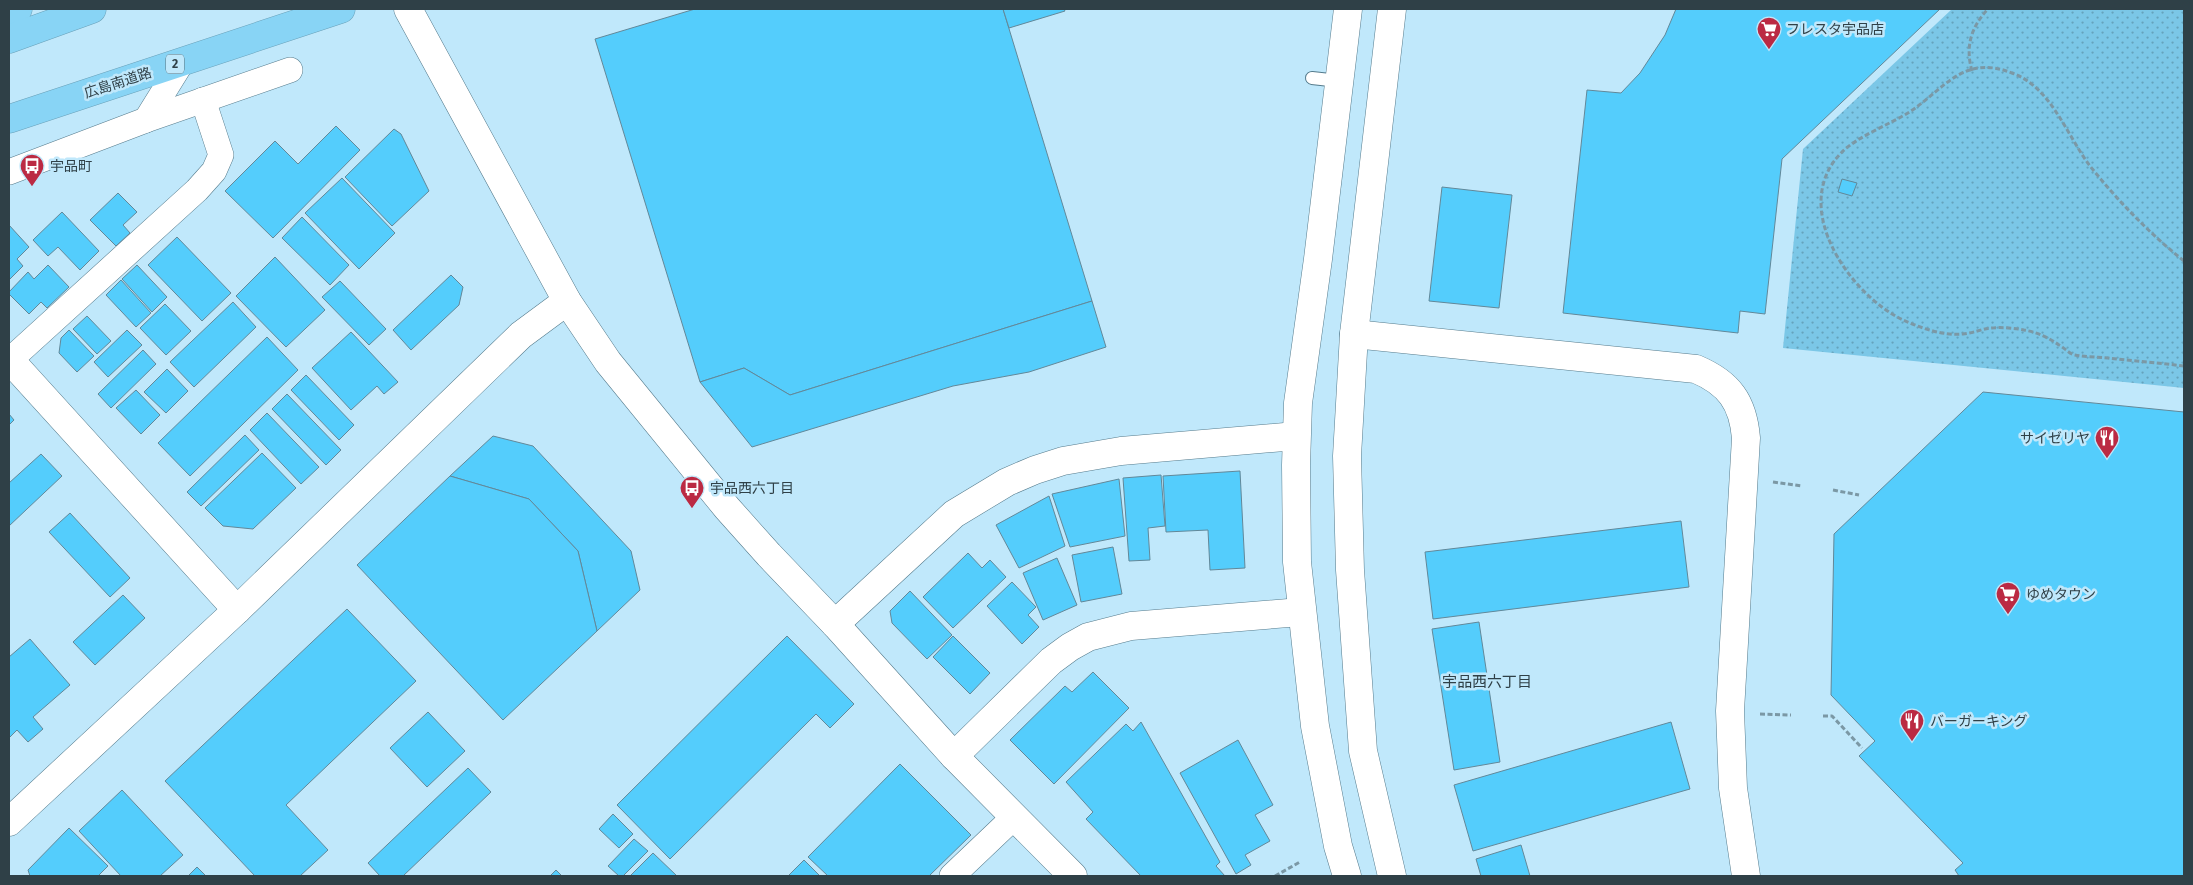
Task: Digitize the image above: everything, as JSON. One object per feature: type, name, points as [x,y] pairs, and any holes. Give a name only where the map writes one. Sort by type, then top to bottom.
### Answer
[{"type":"highway","points":[[9,12],[18,9]]},
{"type":"highway","points":[[9,39],[92,9]]},
{"type":"highway","name":"広島南道路","points":[[9,119],[341,9]]},
{"type":"street","points":[[408,9],[567,301],[608,362],[727,508],[954,756],[1073,876]]},
{"type":"street","points":[[1347,876],[1338,846],[1315,726],[1301,612],[1297,562],[1296,436],[1298,404],[1318,259],[1348,9]]},
{"type":"street","points":[[1392,9],[1354,334],[1347,456],[1350,570],[1363,751],[1392,876]]},
{"type":"street","points":[[146,120],[182,62]]},
{"type":"street","points":[[9,172],[146,120],[290,70]]},
{"type":"street","points":[[203,100],[221,155],[214,171],[196,190],[10,360],[237,610]]},
{"type":"street","points":[[9,822],[237,610],[521,335],[567,301]]},
{"type":"street","points":[[1354,334],[1696,369],[1721,383],[1739,405],[1745,422],[1746,459],[1730,711],[1733,788],[1746,876]]},
{"type":"street","points":[[835,624],[954,514],[1007,482],[1035,470],[1063,461],[1102,454],[1296,436]]},
{"type":"street","points":[[954,756],[1051,661],[1088,637],[1131,626],[1301,612]]},
{"type":"street","points":[[952,876],[1014,817]]},
{"type":"lane","points":[[1312,78],[1339,82]]},
{"type":"path","points":[[1972,71],[1968,59],[1968,45],[1974,28],[1988,9]]},
{"type":"path","points":[[2184,261],[2155,237],[2110,191],[2071,138],[2038,88],[2024,78],[1995,68],[1980,68],[1950,79],[1917,107],[1895,122],[1854,143],[1842,152],[1831,167],[1825,181],[1822,213],[1825,227],[1836,255],[1850,278],[1862,291],[1888,312],[1930,330],[1962,334],[1990,328],[2014,328],[2028,330],[2045,337],[2072,355],[2184,366]]},
{"type":"path","points":[[1767,482],[1802,486]]},
{"type":"path","points":[[1833,490],[1859,495]]},
{"type":"path","points":[[1754,714],[1791,716]]},
{"type":"path","points":[[1823,716],[1832,716],[1862,748]]},
{"type":"path","points":[[1275,876],[1300,862]]},
{"type":"shaded area","points":[[1952,9],[2184,9],[2184,388],[1783,348],[1803,149]]},
{"type":"building","points":[[695,9],[1003,9],[1092,301],[790,395],[744,368],[700,382],[595,39]]},
{"type":"building","points":[[1003,9],[1064,9],[1065,11],[1009,28]]},
{"type":"building","points":[[1676,9],[1940,9],[1782,159],[1765,314],[1740,311],[1738,333],[1563,313],[1587,90],[1621,93],[1640,73],[1665,35]]},
{"type":"building","points":[[336,126],[360,150],[273,238],[225,191],[275,141],[298,164]]},
{"type":"building","points":[[394,129],[401,134],[429,191],[392,226],[345,177]]},
{"type":"building","points":[[342,178],[395,233],[359,269],[305,213]]},
{"type":"building","points":[[1842,179],[1857,183],[1852,196],[1838,192]]},
{"type":"building","points":[[1442,187],[1512,195],[1499,308],[1429,301]]},
{"type":"building","points":[[118,193],[137,212],[123,225],[130,233],[116,246],[90,220]]},
{"type":"building","points":[[62,212],[99,251],[80,270],[58,247],[48,256],[33,240]]},
{"type":"building","points":[[302,217],[349,265],[330,285],[282,238]]},
{"type":"building","points":[[9,225],[29,247],[17,259],[23,266],[9,280]]},
{"type":"building","points":[[177,237],[231,293],[202,321],[148,265]]},
{"type":"building","points":[[275,257],[325,310],[286,347],[236,296]]},
{"type":"building","points":[[48,265],[69,287],[47,308],[41,302],[29,314],[9,292],[28,272],[34,279]]},
{"type":"building","points":[[137,265],[167,297],[152,312],[122,279]]},
{"type":"building","points":[[451,275],[463,287],[459,305],[411,350],[393,330]]},
{"type":"building","points":[[121,280],[151,313],[136,327],[106,295]]},
{"type":"building","points":[[340,281],[386,329],[369,345],[322,297]]},
{"type":"building","points":[[1092,301],[1106,347],[1029,372],[953,386],[752,447],[700,382],[744,368],[790,395]]},
{"type":"building","points":[[233,302],[256,327],[194,387],[170,362]]},
{"type":"building","points":[[165,304],[191,331],[166,355],[140,328]]},
{"type":"building","points":[[87,316],[111,341],[97,354],[73,329]]},
{"type":"building","points":[[69,330],[94,356],[77,372],[59,353],[61,338]]},
{"type":"building","points":[[127,330],[142,345],[108,377],[94,362]]},
{"type":"building","points":[[351,332],[398,382],[384,394],[377,386],[351,410],[312,368]]},
{"type":"building","points":[[267,337],[298,370],[190,476],[158,443]]},
{"type":"building","points":[[143,350],[156,364],[111,408],[98,394]]},
{"type":"building","points":[[167,369],[188,391],[166,413],[144,392]]},
{"type":"building","points":[[306,375],[354,425],[339,440],[291,390]]},
{"type":"building","points":[[136,390],[160,415],[141,434],[116,408]]},
{"type":"building","name":"ゆめタウン","points":[[1983,392],[2184,412],[2184,876],[1959,876],[1955,870],[1963,863],[1859,756],[1875,741],[1831,695],[1834,534]]},
{"type":"building","points":[[287,394],[341,450],[326,465],[272,409]]},
{"type":"building","points":[[267,413],[319,467],[301,484],[250,430]]},
{"type":"building","points":[[9,414],[14,420],[9,425]]},
{"type":"building","points":[[245,435],[259,450],[201,506],[187,492]]},
{"type":"building","points":[[493,436],[533,446],[631,551],[640,590],[597,631],[578,551],[529,499],[450,476]]},
{"type":"building","points":[[262,453],[296,488],[253,529],[223,526],[205,508]]},
{"type":"building","points":[[41,454],[62,476],[9,526],[9,483]]},
{"type":"building","points":[[1240,471],[1245,568],[1210,570],[1208,530],[1166,532],[1163,476]]},
{"type":"building","points":[[1161,475],[1165,526],[1148,528],[1150,560],[1129,561],[1123,478]]},
{"type":"building","points":[[450,476],[529,499],[578,551],[597,631],[503,720],[357,565]]},
{"type":"building","points":[[1119,479],[1125,536],[1070,547],[1052,494]]},
{"type":"building","points":[[1049,496],[1065,546],[1019,568],[996,525]]},
{"type":"building","points":[[70,513],[130,578],[110,597],[49,532]]},
{"type":"building","points":[[1681,521],[1689,587],[1433,619],[1425,552]]},
{"type":"building","points":[[1113,547],[1122,594],[1081,602],[1072,555]]},
{"type":"building","points":[[968,553],[982,568],[990,560],[1006,577],[953,628],[923,597]]},
{"type":"building","points":[[1057,558],[1077,605],[1043,620],[1023,573]]},
{"type":"building","points":[[1012,582],[1036,607],[1028,615],[1039,627],[1022,644],[987,606]]},
{"type":"building","points":[[910,591],[952,635],[927,659],[892,623],[890,611]]},
{"type":"building","points":[[123,595],[145,618],[95,665],[73,642]]},
{"type":"building","points":[[347,609],[416,681],[286,805],[328,850],[300,876],[255,876],[165,781]]},
{"type":"building","points":[[1479,622],[1500,762],[1454,770],[1432,629]]},
{"type":"building","points":[[787,636],[854,704],[830,728],[816,714],[670,859],[617,805]]},
{"type":"building","points":[[953,636],[990,673],[970,694],[933,657]]},
{"type":"building","points":[[30,639],[70,685],[33,717],[43,729],[28,742],[17,730],[9,738],[9,657]]},
{"type":"building","points":[[1093,672],[1129,708],[1054,784],[1010,740],[1065,686],[1072,692]]},
{"type":"building","points":[[428,712],[465,751],[427,787],[390,748]]},
{"type":"building","points":[[1141,722],[1220,862],[1216,866],[1225,876],[1141,876],[1086,819],[1093,812],[1066,782],[1126,724],[1133,731]]},
{"type":"building","points":[[1671,722],[1690,789],[1473,851],[1454,785]]},
{"type":"building","points":[[1238,740],[1273,805],[1255,815],[1270,841],[1245,855],[1251,865],[1236,874],[1180,773]]},
{"type":"building","points":[[900,764],[971,835],[929,876],[828,876],[808,857]]},
{"type":"building","points":[[468,768],[491,792],[403,876],[380,876],[368,863]]},
{"type":"building","points":[[122,790],[183,855],[160,876],[121,876],[79,831]]},
{"type":"building","points":[[613,814],[633,834],[619,848],[599,829]]},
{"type":"building","points":[[69,828],[108,866],[98,876],[30,876],[28,870]]},
{"type":"building","points":[[634,839],[648,851],[623,876],[619,876],[608,866]]},
{"type":"building","points":[[1521,845],[1530,876],[1481,876],[1476,859]]},
{"type":"building","points":[[653,853],[677,876],[630,876]]},
{"type":"building","points":[[804,860],[820,876],[788,876]]},
{"type":"building","points":[[197,867],[206,876],[188,876]]},
{"type":"building","points":[[556,870],[562,876],[550,876]]},
{"type":"place","name":"フレスタ宇品店","points":[[1769,50]]},
{"type":"place","name":"宇品町","points":[[32,187]]},
{"type":"place","name":"サイゼリヤ","points":[[2107,459]]},
{"type":"place","name":"宇品西六丁目","points":[[692,509]]},
{"type":"place","name":"ゆめタウン","points":[[2008,615]]},
{"type":"place","name":"バーガーキング","points":[[1912,742]]},
{"type":"district","name":"宇品西六丁目","points":[[1487,682]]}]
